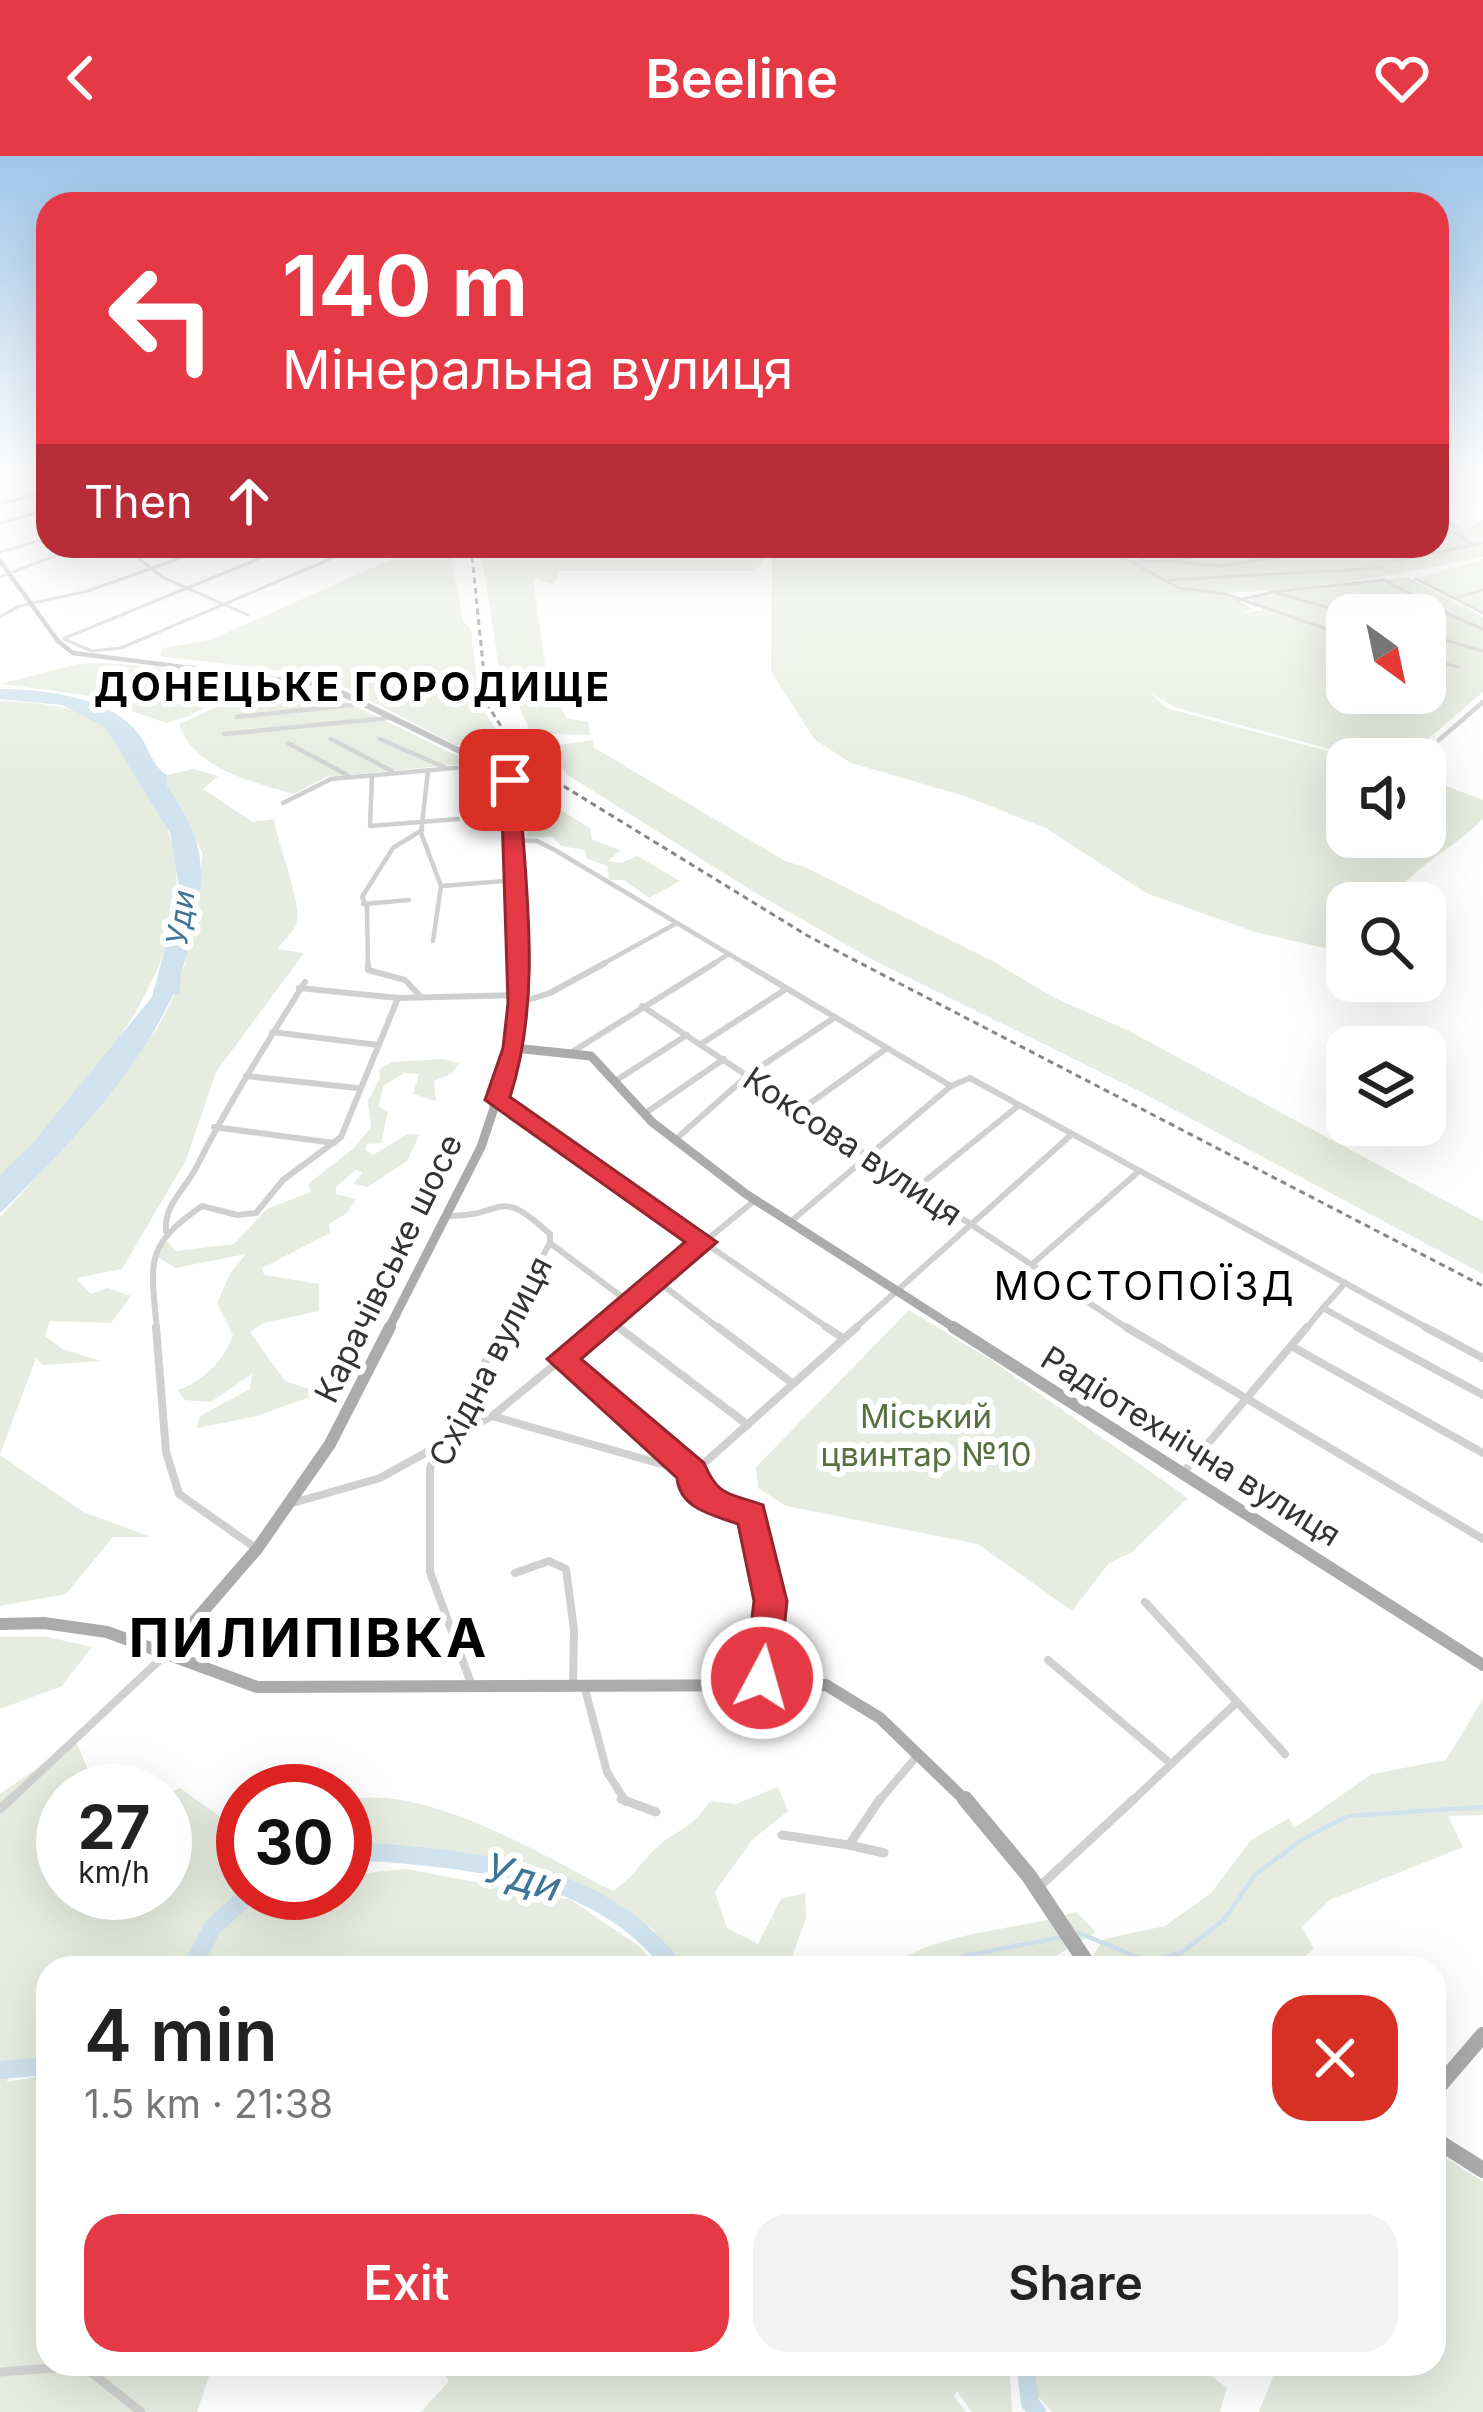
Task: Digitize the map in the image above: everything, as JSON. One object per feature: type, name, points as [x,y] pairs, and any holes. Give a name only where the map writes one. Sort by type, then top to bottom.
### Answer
[{"type":"main road","points":[[9,572],[73,653],[288,675],[338,691],[488,765]]},
{"type":"main road","name":"Карачівське шосе","points":[[167,1653],[290,1504],[358,1394],[481,1147],[514,1048],[519,999],[510,780],[488,765]]},
{"type":"main road","points":[[514,1048],[572,1052]]},
{"type":"main road","name":"Радіотехнічна вулиця","points":[[572,1052],[591,1056],[674,1141],[755,1200],[1483,1665]]},
{"type":"main road","points":[[0,1624],[86,1625],[167,1653],[222,1681],[257,1687],[812,1682],[837,1689],[920,1754],[1005,1839],[1083,1956]]},
{"type":"main road","points":[[1446,2078],[1483,2035]]},
{"type":"main road","points":[[1446,2147],[1483,2170]]},
{"type":"street","points":[[0,577],[8,572]]},
{"type":"street","points":[[0,617],[32,602],[145,572]]},
{"type":"street","points":[[153,572],[248,615]]},
{"type":"street","points":[[61,640],[226,572]]},
{"type":"street","points":[[61,640],[92,651],[121,648],[298,572]]},
{"type":"street","points":[[1150,572],[1185,590],[1239,600],[1326,629]]},
{"type":"street","points":[[1165,580],[1305,572]]},
{"type":"street","points":[[1416,579],[1483,613]]},
{"type":"street","points":[[1239,600],[1384,580],[1483,629]]},
{"type":"street","points":[[1454,598],[1483,590]]},
{"type":"street","points":[[1274,592],[1326,607]]},
{"type":"street","points":[[1446,616],[1450,614]]},
{"type":"street","points":[[1446,640],[1483,651]]},
{"type":"street","points":[[1446,664],[1460,667]]},
{"type":"street","points":[[254,699],[338,691]]},
{"type":"street","points":[[1441,738],[1483,702]]},
{"type":"street","points":[[237,716],[364,704]]},
{"type":"street","points":[[224,734],[393,718]]},
{"type":"street","points":[[331,739],[395,773]]},
{"type":"street","points":[[380,739],[447,769]]},
{"type":"street","points":[[288,743],[350,777]]},
{"type":"street","points":[[283,803],[325,781],[488,765]]},
{"type":"street","points":[[428,771],[423,827],[441,886],[433,941]]},
{"type":"street","points":[[372,775],[370,826],[423,827],[458,819]]},
{"type":"street","points":[[363,904],[371,879],[389,862],[393,848],[423,827]]},
{"type":"street","points":[[515,840],[537,841],[951,1086]]},
{"type":"street","points":[[441,886],[516,880]]},
{"type":"street","points":[[363,904],[409,900]]},
{"type":"street","points":[[363,904],[367,908],[368,970],[402,976],[421,997]]},
{"type":"street","points":[[166,1231],[165,1218],[179,1190],[195,1172],[214,1127],[302,985],[398,998],[519,999],[550,993],[675,923]]},
{"type":"street","points":[[572,1052],[727,955]]},
{"type":"street","points":[[701,1045],[785,989]]},
{"type":"street","points":[[257,1549],[179,1494],[166,1452],[151,1256],[166,1231],[202,1206],[237,1215],[256,1213],[283,1180],[341,1137],[357,1088],[398,998]]},
{"type":"street","name":"Коксова вулиця","points":[[643,1006],[1030,1265],[1483,1539]]},
{"type":"street","points":[[674,1141],[748,1075],[834,1018]]},
{"type":"street","points":[[272,1032],[378,1046]]},
{"type":"street","points":[[615,1081],[687,1035]]},
{"type":"street","points":[[802,1109],[887,1048]]},
{"type":"street","points":[[644,1114],[724,1059]]},
{"type":"street","points":[[246,1076],[357,1088]]},
{"type":"street","points":[[789,1222],[967,1077],[1483,1358]]},
{"type":"street","points":[[497,1100],[843,1338]]},
{"type":"street","points":[[914,1190],[1018,1106]]},
{"type":"street","points":[[214,1127],[334,1143]]},
{"type":"street","points":[[761,1683],[770,1601],[752,1515],[717,1504],[693,1486],[693,1473],[1071,1135]]},
{"type":"street","points":[[1030,1265],[1138,1172]]},
{"type":"street","points":[[447,1216],[466,1219],[509,1200],[550,1234],[550,1243],[630,1303]]},
{"type":"street","points":[[290,1504],[357,1486],[492,1416],[755,1200]]},
{"type":"street","name":"Східна вулиця","points":[[472,1687],[430,1572],[430,1468],[524,1283],[550,1243]]},
{"type":"street","points":[[656,1280],[793,1384]]},
{"type":"street","points":[[1183,1473],[1346,1283]]},
{"type":"street","points":[[1323,1308],[1483,1395]]},
{"type":"street","points":[[609,1320],[748,1425]]},
{"type":"street","points":[[1293,1347],[1483,1453]]},
{"type":"street","points":[[561,1359],[693,1473]]},
{"type":"street","points":[[492,1416],[693,1473]]},
{"type":"street","points":[[514,1574],[549,1561],[566,1569],[579,1686],[607,1772],[622,1800],[656,1813]]},
{"type":"street","points":[[1144,1602],[1285,1754]]},
{"type":"street","name":"Карачівське шосе","points":[[0,1809],[167,1653]]},
{"type":"street","points":[[1048,1660],[1170,1763]]},
{"type":"street","points":[[1040,1886],[1235,1704]]},
{"type":"street","points":[[849,1845],[866,1815],[920,1754]]},
{"type":"street","points":[[782,1835],[884,1852]]},
{"type":"street","points":[[0,2372],[36,2369]]},
{"type":"street","points":[[96,2376],[141,2412]]},
{"type":"green space","points":[[362,572],[454,572],[463,621],[471,629],[479,704],[506,744],[456,745],[323,676],[160,656],[163,648],[210,640]]},
{"type":"green space","points":[[484,572],[559,572],[554,584],[533,578],[546,673],[566,718],[588,722],[590,735],[553,734],[536,745],[518,704],[502,688]]},
{"type":"green space","points":[[772,572],[1402,572],[1327,584],[1205,591],[1252,609],[1238,614],[1263,610],[1250,598],[1407,577],[1439,594],[1326,594],[1326,714],[1446,714],[1446,598],[1483,617],[1483,692],[1429,738],[1326,738],[1326,748],[1174,707],[1151,693],[1166,708],[1326,750],[1326,858],[1436,858],[1406,882],[1326,882],[1326,948],[1255,932],[1146,893],[1046,828],[965,796],[851,763],[814,739],[771,671]]},
{"type":"green space","points":[[1439,572],[1483,572],[1483,612],[1416,579]]},
{"type":"green space","name":"ДОНЕЦЬКЕ ГОРОДИЩЕ","points":[[78,664],[256,679],[189,716],[166,723],[85,695],[0,684]]},
{"type":"green space","points":[[282,685],[328,693],[472,763],[326,777],[294,794],[211,763],[187,740],[179,724],[251,691]]},
{"type":"green space","points":[[0,701],[75,711],[112,734],[167,829],[177,884],[170,931],[154,978],[129,1023],[66,1106],[0,1175]]},
{"type":"green space","points":[[594,740],[593,747],[785,861],[1129,1031],[1326,1137],[1326,1146],[1343,1146],[1483,1221],[1483,1274],[1139,1091],[877,962],[754,892],[566,774],[551,756],[563,750],[558,745]]},
{"type":"green space","points":[[194,769],[218,776],[203,789],[252,822],[274,819],[297,916],[296,925],[277,949],[304,953],[216,1072],[186,1160],[122,1269],[76,1278],[91,1294],[107,1288],[131,1296],[111,1323],[50,1321],[45,1336],[62,1349],[101,1361],[43,1365],[36,1358],[0,1454],[0,1217],[157,1029],[175,994],[185,964],[203,854],[167,786],[167,775]]},
{"type":"green space","points":[[1446,786],[1483,800],[1483,819],[1446,850]]},
{"type":"green space","points":[[552,805],[590,828],[592,840],[621,850],[608,861],[622,863],[637,856],[680,881],[649,898],[624,880],[609,880],[607,866],[586,858],[585,850],[561,846],[553,837],[527,837],[527,814],[536,806]]},
{"type":"green space","points":[[442,1059],[459,1063],[452,1073],[434,1081],[436,1101],[413,1094],[419,1074],[404,1073],[383,1086],[379,1107],[388,1111],[381,1143],[367,1144],[365,1150],[373,1155],[408,1134],[420,1134],[407,1161],[368,1187],[353,1184],[363,1172],[355,1170],[336,1187],[336,1194],[356,1199],[347,1213],[329,1224],[330,1233],[262,1268],[264,1275],[319,1284],[319,1311],[263,1323],[250,1332],[285,1381],[321,1393],[257,1416],[197,1428],[200,1416],[250,1389],[252,1374],[211,1402],[185,1400],[177,1390],[203,1376],[230,1344],[233,1335],[217,1303],[231,1272],[246,1254],[175,1268],[157,1256],[161,1242],[168,1242],[176,1251],[234,1244],[267,1209],[311,1192],[308,1184],[354,1148],[371,1127],[368,1101],[380,1078],[379,1069],[393,1062]]},
{"type":"green space","name":"Міський цвинтар №10","points":[[909,1310],[991,1360],[1188,1498],[1132,1552],[1109,1563],[1072,1611],[978,1544],[786,1506],[758,1488],[756,1467]]},
{"type":"green space","points":[[0,1455],[83,1512],[151,1537],[113,1537],[66,1594],[0,1606]]},
{"type":"green space","points":[[0,1637],[47,1637],[92,1647],[62,1686],[0,1709]]},
{"type":"green space","points":[[1483,1699],[1483,1815],[1448,1816],[1463,1847],[1330,1900],[1302,1927],[1314,1949],[1305,1956],[1094,1954],[1104,1939],[1165,1926],[1211,1893],[1251,1840],[1289,1818],[1294,1828],[1372,1774],[1446,1760]]},
{"type":"green space","points":[[76,1741],[86,1764],[43,1764]]},
{"type":"green space","points":[[36,1769],[36,1920],[192,1920],[192,1797],[216,1814],[216,1920],[372,1920],[372,1872],[406,1869],[571,1900],[647,1956],[36,1956],[36,2062],[0,2068],[0,1794]]},
{"type":"green space","points":[[778,1787],[788,1811],[752,1840],[715,1892],[727,1928],[758,1944],[781,1899],[805,1893],[806,1918],[792,1956],[674,1956],[652,1928],[566,1880],[474,1855],[372,1852],[372,1798],[411,1802],[483,1826],[613,1891],[661,1844],[696,1819],[710,1801],[736,1804]]},
{"type":"green space","points":[[1076,1912],[1096,1932],[1055,1956],[906,1956],[955,1938]]},
{"type":"green space","points":[[0,2075],[9,2075],[7,2082],[36,2077],[36,2376],[209,2376],[197,2412],[0,2412]]},
{"type":"green space","points":[[1446,2158],[1483,2182],[1483,2412],[1259,2412],[1273,2376],[1446,2376]]},
{"type":"green space","points":[[445,2376],[1010,2376],[1012,2412],[972,2412],[957,2391],[954,2397],[966,2412],[421,2412],[449,2381]]},
{"type":"green space","points":[[1031,2376],[1211,2376],[1227,2388],[1220,2412],[1052,2412],[1034,2392]]},
{"type":"water","points":[[0,689],[76,698],[128,723],[167,775],[167,786],[195,838],[201,870],[180,993],[173,995],[119,1083],[0,1213],[0,1175],[35,1140],[152,997],[180,893],[170,833],[105,727],[62,705],[0,699]]},
{"type":"waterway","points":[[1168,1956],[1181,1953],[1224,1920],[1255,1875],[1303,1839],[1348,1816],[1483,1807]]},
{"type":"waterway","name":"Уди","points":[[372,1853],[491,1866],[560,1885],[623,1918],[664,1956]]},
{"type":"waterway","name":"Уди","points":[[197,1956],[221,1920]]},
{"type":"waterway","points":[[1079,1933],[1135,1956]]},
{"type":"waterway","points":[[964,1956],[1063,1937]]},
{"type":"waterway","name":"Уди","points":[[0,2070],[36,2067]]},
{"type":"waterway","name":"Уди","points":[[1027,2376],[1030,2403],[1037,2412]]},
{"type":"railway","points":[[474,572],[487,704],[513,745],[552,779],[808,936],[1483,1286]]},
{"type":"district","name":"ДОНЕЦЬКЕ ГОРОДИЩЕ","points":[[353,687]]},
{"type":"district","name":"МОСТОПОЇЗД","points":[[1145,1286]]},
{"type":"district","name":"ПИЛИПІВКА","points":[[309,1638]]},
{"type":"route","points":[[510,780],[519,1003],[514,1048],[497,1100],[704,1242],[561,1359],[693,1473],[693,1486],[705,1498],[752,1515],[770,1601],[762,1678]]}]
